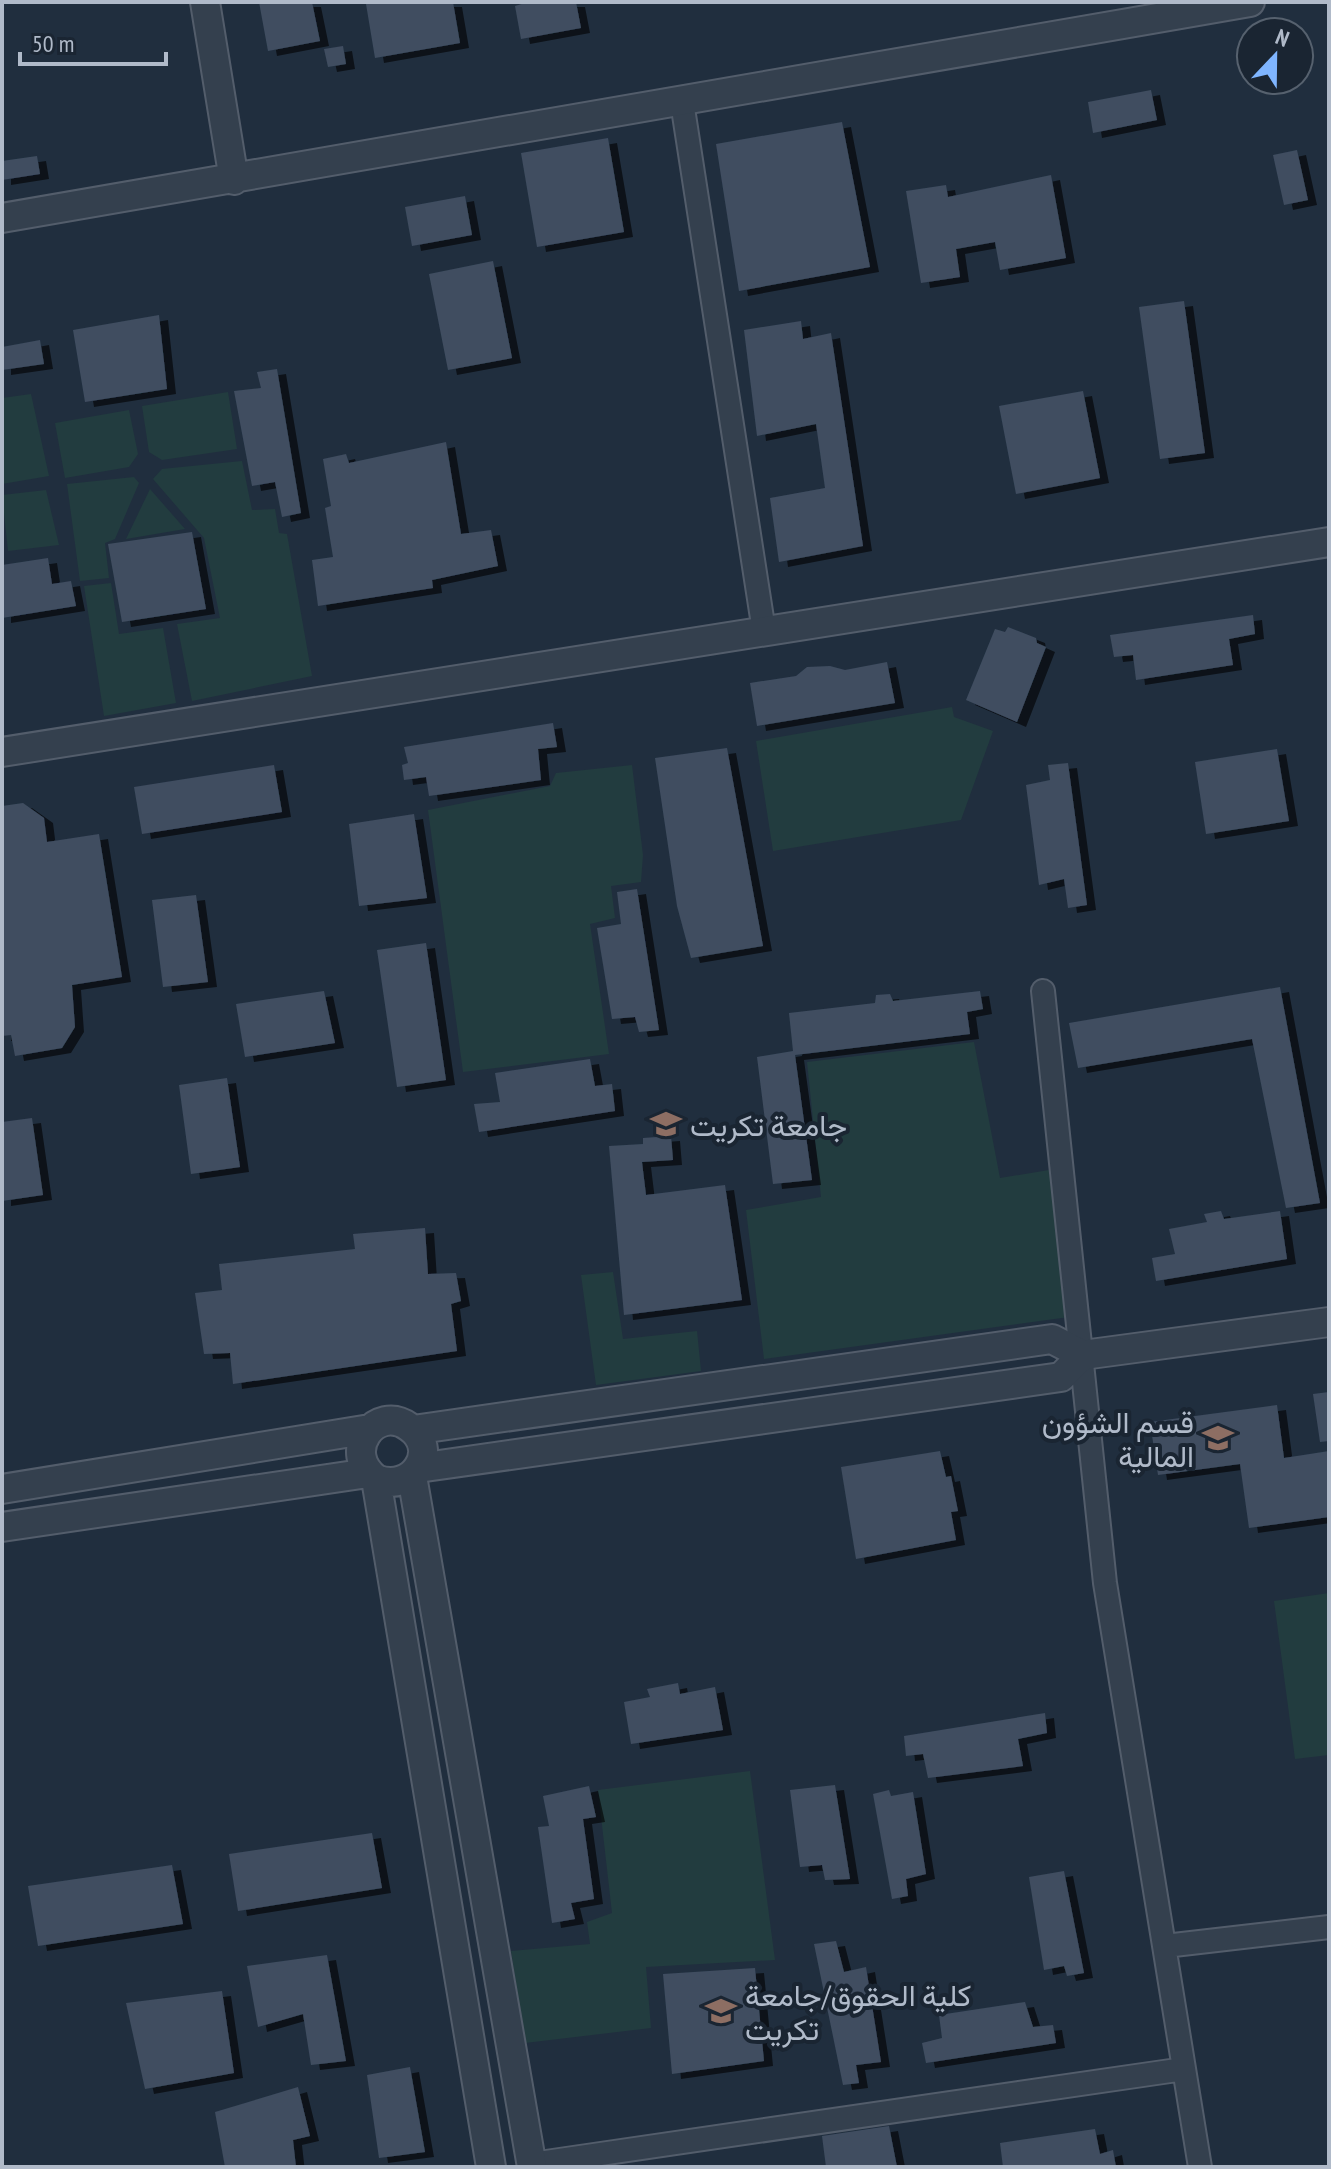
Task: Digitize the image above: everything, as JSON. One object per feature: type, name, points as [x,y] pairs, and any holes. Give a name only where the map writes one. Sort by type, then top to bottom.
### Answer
[{"type":"street","points":[[205,2],[234,180]]},
{"type":"street","points":[[2,218],[1250,2]]},
{"type":"street","points":[[682,102],[764,631]]},
{"type":"street","points":[[2,752],[764,631],[1328,548]]},
{"type":"street","points":[[1043,991],[1105,1583],[1200,2167]]},
{"type":"street","points":[[413,1430],[1052,1339],[1083,1355],[1329,1322]]},
{"type":"street","points":[[2,1527],[372,1476],[394,1483],[415,1472],[1061,1377],[1083,1355]]},
{"type":"street","points":[[2,1489],[370,1429],[388,1421],[398,1421],[413,1430],[422,1448],[415,1472],[532,2165],[1184,2069]]},
{"type":"street","points":[[370,1429],[360,1450],[372,1476],[491,2167]]},
{"type":"street","points":[[1165,1946],[1329,1927]]},
{"type":"green space","points":[[228,392],[237,449],[162,460],[149,452],[142,406]]},
{"type":"green space","points":[[31,394],[49,476],[2,484],[2,398]]},
{"type":"green space","points":[[129,410],[138,454],[129,467],[65,478],[55,423]]},
{"type":"green space","points":[[242,461],[252,510],[275,509],[279,533],[287,534],[312,676],[192,701],[177,624],[220,618],[204,538],[153,479],[162,469]]},
{"type":"green space","points":[[134,477],[139,483],[115,539],[105,543],[109,578],[80,581],[67,484]]},
{"type":"green space","points":[[150,489],[185,529],[126,539]]},
{"type":"green space","points":[[46,490],[59,545],[8,551],[2,495]]},
{"type":"green space","points":[[111,583],[119,634],[163,628],[176,703],[104,716],[84,586]]},
{"type":"green space","points":[[952,707],[954,717],[993,731],[961,820],[773,851],[756,741]]},
{"type":"green space","points":[[632,765],[643,855],[641,882],[611,886],[615,918],[590,924],[609,1054],[463,1072],[428,810],[550,786],[556,773]]},
{"type":"green space","points":[[974,1042],[1000,1178],[1049,1170],[1069,1317],[764,1359],[746,1210],[821,1197],[807,1062]]},
{"type":"green space","points":[[613,1272],[623,1339],[697,1331],[701,1371],[596,1385],[581,1275]]},
{"type":"green space","points":[[1329,1593],[1329,1755],[1295,1759],[1274,1601]]},
{"type":"green space","points":[[750,1771],[775,1960],[646,1967],[651,2028],[525,2043],[511,1951],[590,1944],[587,1922],[612,1913],[598,1790]]},
{"type":"building","points":[[259,2],[312,2],[320,41],[268,51]]},
{"type":"building","points":[[453,2],[460,43],[375,58],[366,4]]},
{"type":"building","points":[[528,2],[576,2],[581,28],[521,39],[515,6]]},
{"type":"building","points":[[343,46],[346,64],[328,67],[324,49]]},
{"type":"building","points":[[1151,90],[1157,120],[1093,133],[1088,102]]},
{"type":"building","points":[[842,122],[870,267],[739,291],[716,144]]},
{"type":"building","points":[[608,138],[624,232],[537,247],[521,153]]},
{"type":"building","points":[[1297,150],[1308,200],[1284,205],[1273,155]]},
{"type":"building","points":[[37,156],[40,174],[2,180],[2,161]]},
{"type":"building","points":[[1051,175],[1066,258],[1000,270],[995,242],[956,249],[960,277],[921,283],[906,191],[946,185],[948,197]]},
{"type":"building","points":[[465,196],[472,235],[412,246],[405,207]]},
{"type":"building","points":[[493,261],[512,358],[448,370],[429,274]]},
{"type":"building","points":[[1184,301],[1205,453],[1160,459],[1139,307]]},
{"type":"building","points":[[159,315],[167,389],[85,402],[73,330]]},
{"type":"building","points":[[801,321],[803,339],[831,333],[863,546],[779,562],[770,498],[825,488],[816,424],[757,436],[744,330]]},
{"type":"building","points":[[40,340],[44,364],[2,370],[2,347]]},
{"type":"building","points":[[277,369],[301,513],[282,517],[275,482],[252,486],[234,391],[261,388],[257,372]]},
{"type":"building","points":[[1083,391],[1100,478],[1016,494],[999,406]]},
{"type":"building","points":[[446,442],[461,534],[491,530],[498,566],[432,580],[433,588],[318,606],[312,560],[333,557],[325,508],[331,506],[323,459],[346,454],[349,463]]},
{"type":"building","points":[[192,532],[206,609],[122,622],[108,544]]},
{"type":"building","points":[[48,558],[52,584],[71,581],[76,606],[2,618],[2,565]]},
{"type":"building","points":[[1253,615],[1255,634],[1229,639],[1233,665],[1136,680],[1133,655],[1114,657],[1110,635]]},
{"type":"building","points":[[1008,627],[1036,638],[1037,643],[1046,647],[1017,722],[966,700],[995,629],[1005,632]]},
{"type":"building","points":[[887,662],[895,703],[757,726],[750,683],[796,676],[807,667],[830,666],[845,670]]},
{"type":"building","points":[[553,723],[557,747],[538,749],[541,780],[429,796],[426,777],[404,780],[402,765],[408,763],[404,747]]},
{"type":"building","points":[[727,748],[763,946],[691,958],[677,906],[655,758]]},
{"type":"building","points":[[1277,749],[1289,821],[1206,834],[1195,762]]},
{"type":"building","points":[[1068,763],[1087,905],[1068,908],[1064,879],[1039,885],[1026,785],[1050,780],[1048,765]]},
{"type":"building","points":[[274,765],[282,812],[142,834],[134,787]]},
{"type":"building","points":[[23,803],[44,818],[47,842],[99,834],[122,977],[72,985],[75,1027],[62,1048],[15,1056],[11,1035],[2,1036],[2,806]]},
{"type":"building","points":[[414,814],[427,898],[359,906],[349,824]]},
{"type":"building","points":[[637,889],[659,1030],[639,1032],[635,1017],[612,1019],[597,928],[621,924],[617,892]]},
{"type":"building","points":[[196,895],[208,982],[163,987],[152,900]]},
{"type":"building","points":[[426,943],[446,1080],[397,1087],[377,950]]},
{"type":"building","points":[[1280,987],[1320,1203],[1286,1208],[1252,1039],[1078,1068],[1069,1023]]},
{"type":"building","points":[[324,991],[335,1043],[245,1057],[236,1004]]},
{"type":"building","points":[[980,991],[983,1009],[967,1012],[970,1034],[795,1055],[812,1180],[773,1184],[757,1057],[793,1051],[789,1013],[875,1003],[876,995],[890,994],[893,1001]]},
{"type":"building","points":[[590,1059],[595,1086],[612,1084],[615,1111],[479,1132],[474,1104],[500,1102],[495,1073]]},
{"type":"building","points":[[227,1078],[240,1167],[191,1174],[179,1085]]},
{"type":"building","points":[[32,1118],[43,1195],[2,1201],[2,1122]]},
{"type":"building","points":[[671,1136],[673,1160],[642,1162],[646,1195],[725,1185],[742,1300],[624,1315],[609,1146],[643,1144],[643,1138]]},
{"type":"building","points":[[1221,1211],[1224,1219],[1280,1211],[1287,1259],[1156,1281],[1152,1258],[1175,1254],[1169,1229],[1207,1222],[1204,1214]]},
{"type":"building","points":[[425,1228],[428,1274],[456,1273],[461,1301],[451,1304],[457,1351],[233,1384],[230,1353],[204,1354],[195,1293],[222,1290],[219,1264],[355,1249],[353,1234]]},
{"type":"building","points":[[1329,1392],[1329,1441],[1320,1442],[1313,1394]]},
{"type":"building","points":[[1277,1405],[1284,1458],[1329,1451],[1329,1517],[1249,1528],[1240,1464],[1158,1475],[1150,1422]]},
{"type":"building","points":[[940,1451],[946,1477],[951,1476],[958,1511],[951,1512],[956,1540],[856,1559],[841,1467]]},
{"type":"building","points":[[678,1683],[680,1694],[715,1687],[723,1730],[631,1744],[624,1702],[650,1697],[647,1689]]},
{"type":"building","points":[[1045,1713],[1047,1733],[1018,1739],[1023,1766],[928,1778],[923,1754],[906,1756],[904,1736]]},
{"type":"building","points":[[835,1785],[850,1879],[825,1880],[822,1865],[800,1867],[790,1790]]},
{"type":"building","points":[[589,1786],[596,1817],[583,1819],[594,1899],[571,1903],[575,1919],[552,1923],[538,1827],[549,1826],[543,1796]]},
{"type":"building","points":[[889,1790],[891,1796],[913,1792],[926,1874],[906,1879],[908,1896],[892,1899],[873,1794]]},
{"type":"building","points":[[372,1833],[382,1888],[238,1911],[229,1854]]},
{"type":"building","points":[[172,1865],[183,1924],[38,1946],[28,1886]]},
{"type":"building","points":[[1064,1871],[1084,1973],[1067,1976],[1064,1966],[1044,1970],[1029,1877]]},
{"type":"building","points":[[836,1941],[844,1972],[866,1967],[881,2062],[856,2065],[859,2083],[843,2085],[814,1944]]},
{"type":"building","points":[[327,1955],[346,2061],[311,2065],[303,2014],[258,2027],[247,1966]]},
{"type":"building","points":[[755,1968],[764,2061],[672,2074],[663,1974]]},
{"type":"building","points":[[222,1991],[234,2073],[145,2089],[126,2003]]},
{"type":"building","points":[[1025,2002],[1033,2027],[1053,2025],[1056,2043],[926,2063],[922,2043],[942,2038],[939,2015]]},
{"type":"building","points":[[410,2067],[425,2152],[379,2158],[367,2075]]},
{"type":"building","points":[[298,2087],[310,2136],[293,2140],[296,2167],[225,2167],[215,2112]]},
{"type":"building","points":[[889,2126],[897,2167],[826,2167],[822,2136]]},
{"type":"building","points":[[1095,2129],[1100,2154],[1113,2150],[1116,2167],[1003,2167],[1000,2143]]},
{"type":"place","name":"جامعة تكريت","points":[[666,1124]]},
{"type":"place","name":"قسم الشؤون المالية","points":[[1218,1438]]},
{"type":"place","name":"كلية الحقوق/جامعة تكريت","points":[[721,2011]]}]
